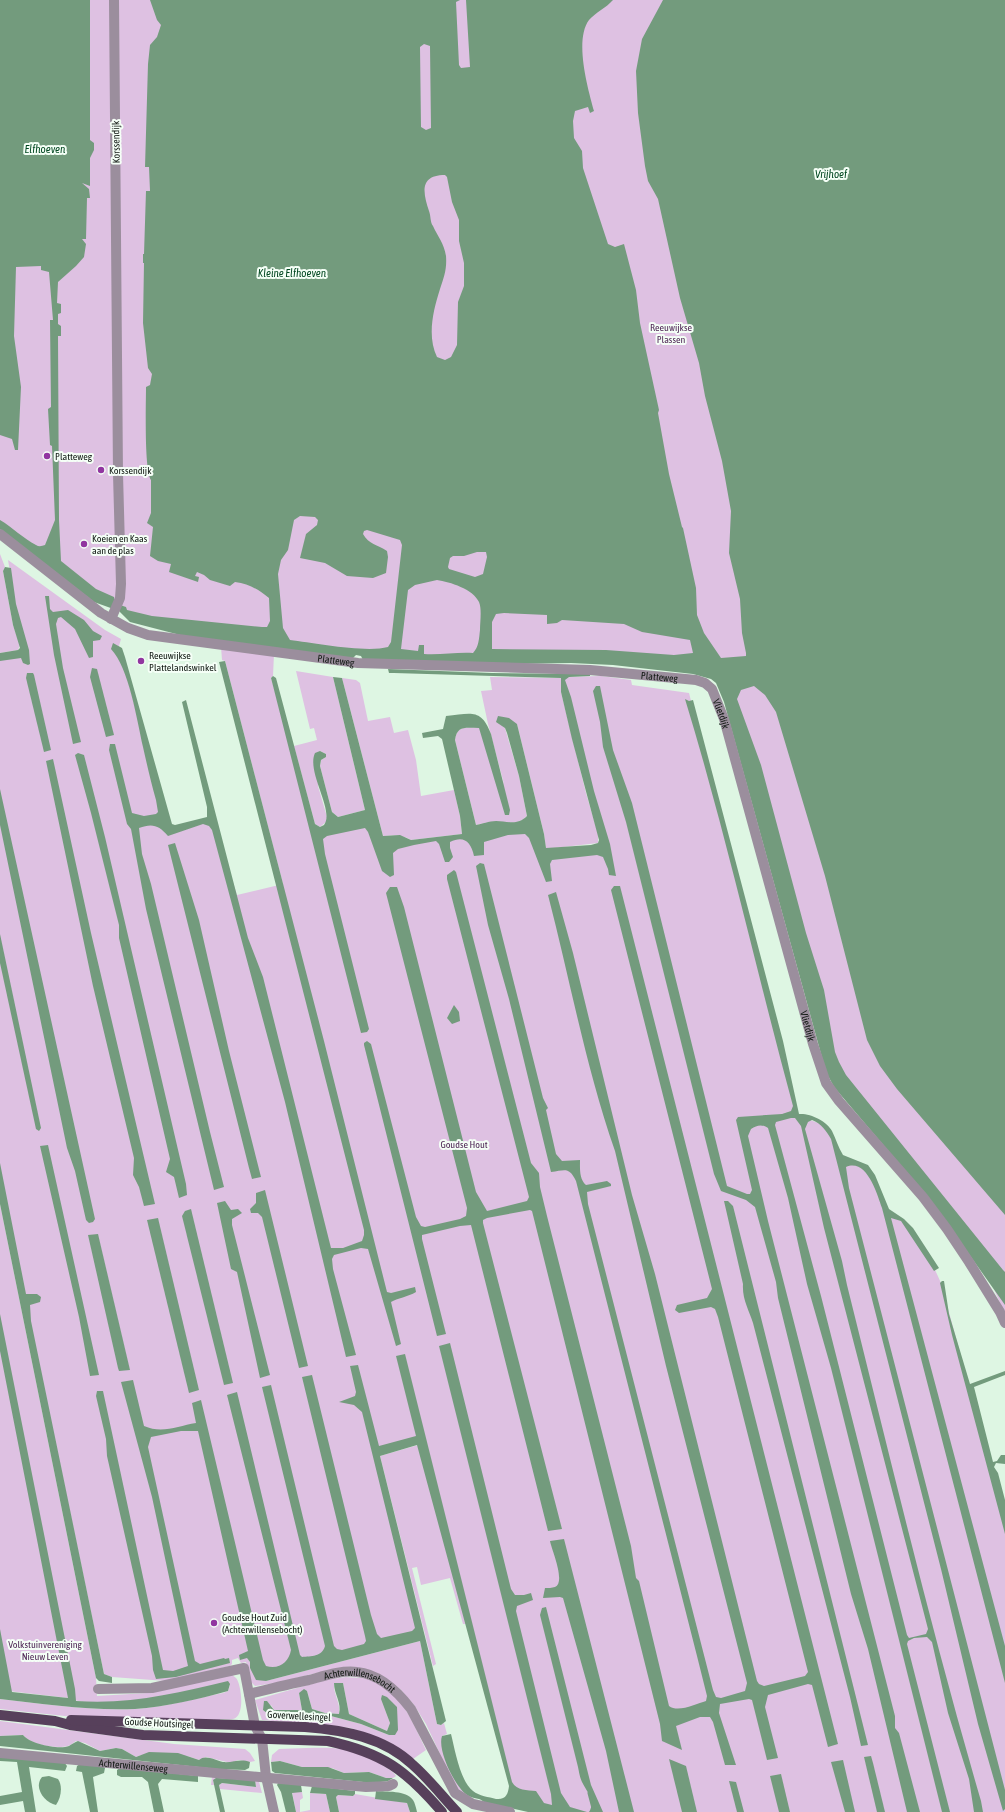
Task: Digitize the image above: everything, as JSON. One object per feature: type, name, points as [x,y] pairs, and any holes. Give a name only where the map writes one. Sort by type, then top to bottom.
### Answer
[{"type":"main road","name":"Goudse Houtsingel","points":[[0,1715],[55,1721],[94,1729],[143,1735],[262,1739]]},
{"type":"main road","name":"Goudse Houtsingel","points":[[55,1721],[70,1720],[255,1726]]},
{"type":"main road","name":"Goverwellesingel","points":[[255,1726],[305,1727],[336,1730],[365,1737],[381,1744],[412,1764],[457,1812]]},
{"type":"main road","points":[[262,1739],[328,1741],[368,1752],[390,1762],[404,1773],[442,1812]]},
{"type":"street","name":"Korssendijk","points":[[114,0],[118,466],[122,584],[120,598],[115,611]]},
{"type":"street","name":"Platteweg","points":[[0,534],[101,613],[115,611],[128,628],[148,635],[358,663],[590,670],[688,679],[705,683]]},
{"type":"street","name":"Vlietdijk","points":[[705,683],[716,695],[724,720],[813,1044],[826,1084],[922,1197],[947,1229],[1000,1312],[1005,1323]]},
{"type":"street","points":[[98,1689],[152,1688],[244,1668],[255,1726],[262,1739],[266,1778],[274,1812]]},
{"type":"street","name":"Achterwillensebocht","points":[[249,1694],[341,1672],[358,1672],[389,1686],[402,1696],[411,1709],[455,1793],[473,1804],[510,1812]]},
{"type":"street","name":"Achterwillenseweg","points":[[0,1752],[366,1787],[389,1786],[393,1784]]},
{"type":"green space","name":"Reeuwijkse Plassen","points":[[0,0],[1005,0],[1005,1315],[978,1251],[836,1071],[718,674],[680,665],[365,654],[134,617],[0,525]]},
{"type":"green space","points":[[0,554],[5,567],[3,571],[13,625],[20,645],[18,650],[0,653]]},
{"type":"green space","name":"Goudse Hout","points":[[8,560],[105,630],[121,639],[119,646],[167,829],[213,819],[237,895],[283,884],[225,661],[222,660],[221,647],[274,654],[273,676],[271,678],[315,831],[370,825],[378,846],[531,827],[543,854],[605,846],[563,680],[561,692],[586,793],[598,834],[598,843],[546,849],[544,834],[517,724],[505,728],[519,776],[527,816],[512,823],[492,822],[476,825],[455,740],[458,732],[463,728],[479,727],[504,784],[481,691],[492,690],[490,677],[561,678],[601,676],[631,680],[632,685],[689,693],[796,1115],[824,1125],[842,1159],[868,1169],[888,1213],[900,1218],[926,1250],[941,1283],[1005,1517],[1005,1812],[540,1812],[517,1805],[421,1441],[376,1452],[422,1639],[269,1674],[247,1658],[250,1662],[250,1668],[266,1681],[420,1641],[437,1724],[441,1725],[444,1723],[447,1734],[442,1736],[468,1800],[455,1786],[426,1724],[414,1705],[400,1689],[382,1677],[333,1669],[276,1683],[255,1686],[251,1682],[246,1662],[241,1663],[238,1658],[232,1660],[232,1664],[230,1666],[166,1681],[112,1677],[104,1674],[0,1178],[0,657],[24,653]]},
{"type":"green space","points":[[296,671],[333,677],[365,810],[338,817],[332,812],[320,766],[321,760],[326,757],[326,754],[320,751],[318,786],[327,817],[326,822],[320,827],[315,824],[294,746],[317,740],[314,728],[310,729]]},
{"type":"green space","points":[[342,678],[356,680],[360,683],[368,721],[390,717],[394,733],[408,730],[416,760],[421,796],[454,790],[460,816],[462,834],[411,840],[398,836],[383,836]]},
{"type":"green space","name":"Volkstuinvereniging Nieuw Leven","points":[[0,1204],[96,1678],[97,1696],[147,1693],[232,1674],[238,1681],[241,1692],[240,1712],[237,1717],[233,1719],[220,1719],[220,1723],[83,1718],[0,1709],[0,1699],[84,1708],[146,1708],[223,1693],[228,1691],[230,1685],[147,1699],[102,1703],[83,1702],[68,1698],[0,1690]]},
{"type":"green space","points":[[418,1445],[466,1624],[463,1624],[450,1578],[421,1585],[417,1567],[412,1568],[436,1664],[433,1666],[380,1456]]},
{"type":"green space","points":[[346,1677],[365,1678],[389,1690],[397,1698],[411,1718],[426,1750],[413,1759],[387,1741],[351,1728],[262,1720],[255,1700],[325,1680]],"holes":[[[334,1683],[343,1683],[349,1714],[387,1731],[390,1723],[381,1699],[395,1735],[389,1735],[361,1724],[331,1716],[275,1714],[267,1713],[263,1710],[271,1705],[274,1710],[302,1710],[299,1693],[307,1691],[312,1709],[325,1713],[339,1714],[339,1706]]]},
{"type":"green space","points":[[0,1721],[174,1744],[245,1749],[250,1753],[255,1761],[250,1762],[238,1760],[231,1763],[206,1757],[199,1760],[187,1756],[141,1755],[136,1757],[122,1749],[116,1748],[100,1751],[85,1743],[76,1741],[71,1745],[63,1747],[44,1745],[38,1744],[23,1735],[0,1736]]},
{"type":"green space","points":[[332,1748],[352,1751],[381,1764],[393,1772],[396,1776],[393,1778],[386,1778],[369,1772],[344,1773],[332,1768],[302,1767],[280,1761],[271,1762],[272,1755],[279,1749]]},
{"type":"green space","points":[[212,1777],[258,1778],[262,1793],[220,1789],[219,1785],[222,1783],[256,1787],[255,1781],[213,1780],[214,1785],[211,1785]]},
{"type":"green space","points":[[292,1792],[302,1792],[303,1798],[300,1800],[300,1812],[296,1812]]},
{"type":"green space","points":[[310,1793],[326,1794],[330,1812],[300,1812],[310,1810]]},
{"type":"green space","points":[[355,1794],[407,1803],[410,1812],[339,1812],[336,1797],[338,1795],[353,1796]]},
{"type":"water","name":"Reeuwijkse Plassen","points":[[0,0],[90,0],[90,140],[94,143],[94,150],[90,158],[90,186],[82,183],[89,189],[90,198],[87,198],[86,239],[82,239],[86,244],[84,257],[58,282],[57,303],[61,304],[61,313],[58,314],[58,324],[61,326],[61,336],[58,336],[59,520],[61,561],[96,589],[114,597],[114,603],[126,607],[127,610],[152,616],[267,627],[270,621],[269,598],[257,590],[245,584],[235,582],[230,586],[210,580],[197,572],[195,576],[199,577],[198,582],[169,572],[171,564],[158,561],[150,556],[153,527],[147,523],[151,513],[151,480],[147,464],[146,450],[146,387],[150,385],[152,374],[148,368],[143,323],[143,254],[146,191],[150,191],[149,167],[145,167],[148,64],[150,45],[157,37],[161,25],[157,20],[150,0],[460,0],[456,2],[459,65],[461,68],[470,67],[466,0],[613,0],[589,20],[585,29],[582,52],[586,78],[594,111],[590,113],[588,107],[575,111],[573,121],[574,138],[582,151],[583,168],[608,244],[615,247],[624,244],[636,290],[640,323],[659,410],[658,413],[669,474],[696,588],[697,615],[704,633],[721,658],[746,656],[742,633],[740,599],[729,553],[731,511],[722,461],[705,396],[699,363],[680,298],[658,199],[648,181],[645,166],[638,113],[636,71],[642,39],[663,0],[1005,0],[1005,1215],[897,1089],[880,1066],[867,1040],[825,876],[776,712],[765,695],[754,686],[741,690],[737,699],[761,765],[806,933],[824,990],[835,1052],[839,1062],[846,1075],[1005,1272],[1005,1305],[961,1243],[896,1160],[834,1087],[826,1072],[724,702],[716,683],[711,679],[693,674],[613,665],[571,663],[500,664],[363,660],[361,656],[356,655],[352,659],[184,636],[130,622],[119,611],[94,602],[0,529],[0,520],[37,546],[42,546],[45,545],[55,520],[52,446],[50,445],[48,409],[51,407],[50,320],[53,320],[49,272],[41,270],[41,266],[16,267],[14,336],[21,387],[18,450],[15,450],[12,439],[0,435]],"holes":[[[424,44],[430,46],[431,128],[426,130],[421,127],[420,47]],[[445,175],[447,177],[452,202],[459,220],[459,241],[464,263],[464,286],[458,302],[457,345],[451,357],[445,360],[437,357],[432,341],[433,315],[445,273],[446,256],[441,240],[431,223],[430,213],[425,198],[425,186],[431,178]],[[300,516],[315,517],[318,520],[317,525],[306,534],[300,558],[325,563],[347,576],[373,578],[386,573],[388,557],[387,551],[365,538],[363,534],[364,531],[367,530],[400,540],[402,545],[391,642],[388,647],[367,649],[290,640],[283,628],[278,574],[281,560],[288,550],[294,520]],[[477,552],[486,552],[487,557],[483,574],[475,577],[449,569],[450,558],[453,556],[464,556]],[[437,580],[448,582],[472,593],[479,602],[481,616],[478,645],[475,651],[473,653],[424,654],[424,645],[419,645],[418,651],[401,649],[408,590],[415,585]],[[504,613],[547,615],[547,624],[557,623],[562,620],[624,624],[642,632],[690,640],[693,653],[674,655],[606,650],[492,649],[492,622],[496,614]]]},
{"type":"water","points":[[5,567],[11,568],[16,604],[29,650],[30,664],[28,665],[23,663],[21,658],[0,661],[0,653],[18,650],[20,648],[13,625],[3,571]]},
{"type":"water","points":[[45,596],[49,596],[50,609],[53,612],[68,610],[84,620],[93,631],[102,636],[100,640],[93,641],[93,657],[89,658],[75,629],[61,617],[58,618],[56,624],[63,668],[81,742],[73,744],[54,655]]},
{"type":"water","points":[[113,643],[122,648],[172,824],[175,825],[207,817],[207,807],[182,702],[186,700],[248,938],[263,977],[331,1248],[343,1248],[362,1241],[364,1230],[219,662],[225,661],[324,1041],[387,1292],[391,1293],[415,1287],[416,1292],[391,1302],[401,1344],[396,1346],[368,1249],[361,1248],[334,1255],[332,1259],[333,1269],[356,1355],[346,1357],[285,1102],[212,830],[209,826],[203,824],[168,836],[162,829],[152,825],[139,828],[142,854],[151,884],[224,1187],[214,1190],[146,909],[131,829],[127,824],[109,750],[110,744],[115,744],[132,813],[144,816],[156,814],[158,812],[156,800],[132,695],[123,669],[111,649]]},
{"type":"water","points":[[92,668],[97,669],[114,735],[106,737],[90,677]]},
{"type":"water","points":[[388,669],[492,673],[590,674],[590,676],[569,677],[565,680],[571,697],[594,791],[610,844],[616,876],[609,875],[603,857],[597,855],[552,860],[550,864],[552,881],[546,882],[529,838],[525,834],[508,835],[484,842],[484,855],[474,856],[471,847],[466,841],[459,839],[455,840],[450,842],[453,857],[449,862],[445,862],[439,844],[436,841],[398,849],[393,853],[394,875],[390,877],[382,871],[368,832],[365,828],[327,836],[323,839],[325,854],[369,1029],[367,1032],[361,1033],[271,678],[273,676],[276,678],[315,824],[320,827],[324,825],[326,811],[314,770],[313,761],[315,753],[320,751],[326,754],[326,757],[321,760],[320,766],[332,812],[338,817],[365,810],[333,677],[342,678],[383,836],[400,835],[411,840],[462,834],[460,816],[442,739],[438,736],[423,738],[422,733],[443,729],[446,716],[474,714],[483,720],[491,734],[510,810],[509,815],[505,815],[479,728],[463,728],[456,735],[455,740],[476,825],[493,821],[516,822],[527,816],[519,776],[507,733],[505,728],[496,722],[498,716],[509,718],[517,724],[544,834],[546,848],[591,845],[598,843],[599,840],[572,739],[561,692],[561,678],[389,673]]},
{"type":"water","points":[[27,673],[33,673],[34,675],[51,750],[44,752],[26,678]]},
{"type":"water","points":[[596,686],[600,686],[613,750],[632,803],[727,1186],[747,1194],[750,1194],[752,1190],[736,1120],[738,1117],[782,1114],[791,1111],[793,1106],[714,800],[685,699],[689,701],[693,700],[783,1041],[799,1114],[818,1118],[830,1127],[843,1155],[868,1165],[875,1175],[889,1209],[904,1219],[913,1228],[939,1268],[934,1271],[901,1221],[891,1218],[1005,1646],[1005,1683],[882,1208],[874,1187],[865,1172],[860,1168],[853,1166],[846,1167],[849,1188],[1005,1790],[1005,1809],[1003,1811],[978,1724],[941,1569],[831,1139],[821,1125],[812,1120],[808,1122],[805,1129],[842,1261],[911,1543],[983,1812],[974,1812],[969,1779],[948,1713],[932,1642],[927,1637],[914,1638],[908,1641],[907,1644],[950,1812],[942,1812],[831,1368],[807,1284],[788,1198],[768,1128],[764,1126],[757,1126],[751,1129],[748,1136],[768,1221],[895,1716],[895,1728],[899,1733],[920,1812],[907,1812],[868,1649],[851,1594],[778,1298],[776,1282],[755,1207],[746,1200],[721,1191],[714,1174],[626,822],[603,747],[600,722],[593,691]],"holes":[[[795,1118],[801,1126],[824,1228],[928,1629],[926,1634],[909,1638],[907,1635],[821,1296],[775,1125],[776,1122]]]},
{"type":"water","points":[[78,753],[84,755],[105,837],[186,1184],[187,1195],[179,1198],[174,1177],[166,1172],[170,1159],[119,938],[119,925],[75,755]]},
{"type":"water","points":[[53,759],[91,933],[155,1204],[144,1206],[139,1187],[133,1175],[134,1158],[93,986],[46,761]]},
{"type":"water","points":[[0,789],[95,1219],[93,1222],[89,1223],[86,1220],[75,1171],[67,1148],[0,825]]},
{"type":"water","points":[[175,843],[199,920],[229,1051],[261,1177],[252,1179],[249,1168],[168,845]]},
{"type":"water","points":[[480,863],[484,864],[543,1098],[548,1108],[546,1110],[556,1154],[562,1161],[580,1160],[581,1177],[586,1185],[607,1181],[611,1184],[611,1186],[587,1192],[588,1204],[713,1690],[716,1697],[721,1698],[745,1691],[747,1683],[666,1366],[615,1151],[595,1088],[579,1024],[548,895],[556,892],[573,953],[632,1195],[655,1274],[757,1681],[759,1684],[764,1686],[805,1676],[808,1672],[718,1317],[715,1309],[711,1307],[679,1313],[675,1310],[677,1305],[707,1298],[712,1289],[611,890],[614,886],[620,886],[838,1744],[828,1747],[812,1685],[808,1684],[768,1695],[765,1707],[778,1758],[767,1760],[752,1700],[749,1699],[720,1704],[719,1713],[736,1765],[725,1765],[713,1722],[710,1717],[700,1717],[676,1726],[682,1750],[662,1741],[660,1724],[532,1211],[530,1210],[487,1218],[483,1220],[483,1223],[562,1529],[548,1531],[471,1225],[460,1226],[422,1235],[446,1334],[437,1336],[364,1045],[367,1041],[371,1044],[416,1217],[421,1226],[425,1227],[460,1219],[466,1216],[467,1208],[386,893],[390,887],[397,887],[404,907],[476,1192],[487,1211],[527,1201],[529,1197],[447,879],[447,875],[454,870],[456,872],[531,1163],[539,1173],[540,1187],[547,1216],[631,1546],[636,1578],[639,1581],[669,1706],[677,1709],[706,1701],[707,1696],[697,1656],[576,1181],[569,1171],[551,1172],[509,999],[488,925],[476,866]]},
{"type":"water","points":[[0,934],[41,1128],[39,1131],[36,1129],[0,963]]},
{"type":"water","points":[[454,1005],[459,1012],[460,1021],[452,1024],[447,1018]]},
{"type":"water","points":[[48,1145],[99,1375],[90,1376],[79,1317],[40,1146]]},
{"type":"water","points":[[0,1163],[26,1294],[37,1294],[41,1297],[40,1302],[30,1305],[31,1321],[104,1674],[112,1677],[112,1683],[99,1681],[96,1678],[0,1204]]},
{"type":"water","points":[[265,1190],[308,1366],[299,1368],[262,1217],[258,1213],[251,1213],[250,1209],[256,1203],[256,1193]]},
{"type":"water","points":[[225,1201],[231,1210],[238,1209],[242,1213],[232,1219],[232,1225],[270,1375],[260,1378],[237,1272],[231,1269],[217,1203]]},
{"type":"water","points":[[724,1201],[728,1201],[733,1206],[868,1745],[861,1746],[850,1697],[753,1323],[745,1300],[743,1284]]},
{"type":"water","points":[[191,1209],[233,1383],[224,1385],[182,1216],[185,1211]]},
{"type":"water","points":[[158,1218],[199,1390],[189,1393],[147,1220]]},
{"type":"water","points":[[98,1234],[130,1370],[119,1371],[118,1368],[88,1235]]},
{"type":"water","points":[[944,1281],[949,1314],[970,1384],[1005,1371],[1005,1375],[974,1387],[993,1462],[997,1461],[1001,1455],[1005,1455],[1005,1464],[996,1463],[994,1467],[998,1473],[1005,1500],[1005,1534],[952,1335],[940,1283]]},
{"type":"water","points":[[0,1314],[75,1689],[76,1701],[96,1702],[134,1700],[171,1694],[228,1681],[230,1684],[228,1691],[182,1702],[135,1709],[84,1708],[0,1699],[0,1629],[12,1692],[68,1698],[0,1351]]},
{"type":"water","points":[[450,1343],[511,1589],[515,1595],[531,1593],[533,1600],[517,1606],[516,1611],[561,1793],[570,1807],[587,1812],[528,1812],[484,1802],[480,1799],[469,1796],[462,1791],[452,1777],[442,1750],[441,1742],[442,1736],[451,1734],[461,1773],[468,1786],[473,1791],[484,1796],[502,1799],[507,1794],[509,1786],[417,1445],[380,1456],[446,1721],[441,1725],[437,1724],[420,1641],[266,1681],[256,1680],[250,1668],[250,1662],[247,1658],[240,1660],[239,1655],[248,1651],[198,1431],[181,1431],[151,1437],[148,1447],[195,1661],[200,1664],[229,1658],[230,1663],[176,1677],[156,1679],[153,1670],[152,1656],[107,1456],[106,1439],[96,1396],[97,1391],[103,1391],[163,1670],[173,1671],[188,1666],[152,1497],[121,1382],[133,1380],[144,1426],[157,1429],[170,1429],[196,1423],[192,1403],[201,1400],[263,1660],[266,1666],[275,1667],[286,1661],[291,1650],[227,1395],[237,1392],[300,1655],[302,1657],[312,1656],[319,1654],[324,1650],[325,1646],[262,1387],[271,1385],[334,1646],[337,1649],[342,1650],[364,1644],[366,1641],[302,1377],[312,1375],[371,1615],[377,1634],[381,1638],[412,1631],[415,1628],[362,1412],[354,1405],[339,1402],[355,1396],[356,1392],[350,1366],[358,1365],[379,1446],[416,1436],[396,1356],[405,1354],[512,1782],[519,1789],[536,1791],[544,1803],[552,1805],[551,1794],[439,1346]]},
{"type":"water","points":[[564,1539],[634,1812],[619,1812],[606,1751],[563,1598],[543,1598],[545,1588],[555,1587],[558,1584],[559,1579],[559,1573],[550,1541]]},
{"type":"water","points":[[546,1607],[591,1785],[603,1812],[589,1812],[592,1804],[580,1777],[540,1615],[542,1608]]},
{"type":"water","points":[[334,1683],[343,1683],[349,1714],[387,1731],[390,1723],[381,1699],[382,1695],[387,1697],[397,1707],[398,1730],[395,1735],[389,1735],[361,1724],[331,1716],[275,1714],[267,1713],[263,1710],[264,1701],[267,1701],[274,1710],[302,1710],[299,1693],[304,1689],[307,1691],[312,1709],[325,1713],[339,1714],[339,1702]]},
{"type":"water","points":[[23,1735],[32,1741],[52,1747],[69,1746],[78,1741],[100,1751],[116,1748],[122,1749],[136,1757],[149,1752],[178,1753],[199,1760],[207,1757],[223,1762],[243,1760],[250,1762],[249,1768],[245,1770],[218,1769],[0,1746],[0,1736]]},
{"type":"water","points":[[0,1754],[64,1762],[67,1766],[65,1771],[29,1767],[36,1812],[25,1812],[23,1801],[0,1805],[0,1796],[22,1792],[17,1762],[0,1761]]},
{"type":"water","points":[[871,1756],[885,1812],[877,1812],[864,1757]]},
{"type":"water","points":[[669,1759],[686,1766],[697,1812],[682,1812]]},
{"type":"water","points":[[843,1760],[855,1812],[845,1812],[831,1762]]},
{"type":"water","points":[[280,1761],[302,1767],[328,1767],[344,1773],[369,1772],[386,1778],[393,1778],[388,1781],[373,1783],[275,1773],[272,1771],[271,1762]]},
{"type":"water","points":[[80,1764],[101,1765],[105,1768],[104,1773],[93,1777],[98,1812],[90,1812],[82,1772],[76,1771],[77,1766]]},
{"type":"water","points":[[120,1768],[198,1776],[198,1782],[162,1779],[158,1784],[164,1812],[154,1812],[148,1782],[142,1777],[121,1777],[117,1775],[117,1770]]},
{"type":"water","points":[[781,1774],[790,1812],[779,1812],[770,1776]]},
{"type":"water","points":[[49,1776],[58,1779],[60,1782],[60,1796],[56,1805],[44,1798],[39,1786],[42,1777]]},
{"type":"water","points":[[216,1778],[255,1780],[256,1787],[222,1783],[219,1785],[225,1812],[220,1812],[213,1780]]},
{"type":"water","points":[[729,1781],[736,1782],[744,1812],[737,1812]]},
{"type":"water","points":[[278,1783],[301,1785],[302,1792],[292,1793],[296,1812],[286,1812],[281,1792],[277,1785]]},
{"type":"water","points":[[312,1786],[355,1791],[355,1794],[353,1796],[338,1795],[336,1797],[339,1812],[330,1812],[326,1794],[310,1793]]},
{"type":"water","points":[[376,1791],[396,1792],[410,1797],[415,1804],[417,1812],[410,1812],[407,1803],[375,1799]]},
{"type":"waterway","points":[[589,1793],[594,1812]]},
{"type":"place","name":"Platteweg","points":[[47,456]]},
{"type":"place","name":"Korssendijk","points":[[101,470]]},
{"type":"place","name":"Koeien en Kaas aan de plas","points":[[84,544]]},
{"type":"place","name":"Reeuwijkse Plattelandswinkel","points":[[141,661]]},
{"type":"place","name":"Goudse Hout Zuid (Achterwillensebocht)","points":[[214,1623]]},
{"type":"water label","name":"Elfhoeven","points":[[45,149]]},
{"type":"water label","name":"Vrijhoef","points":[[831,174]]},
{"type":"water label","name":"Kleine Elfhoeven","points":[[292,273]]}]
